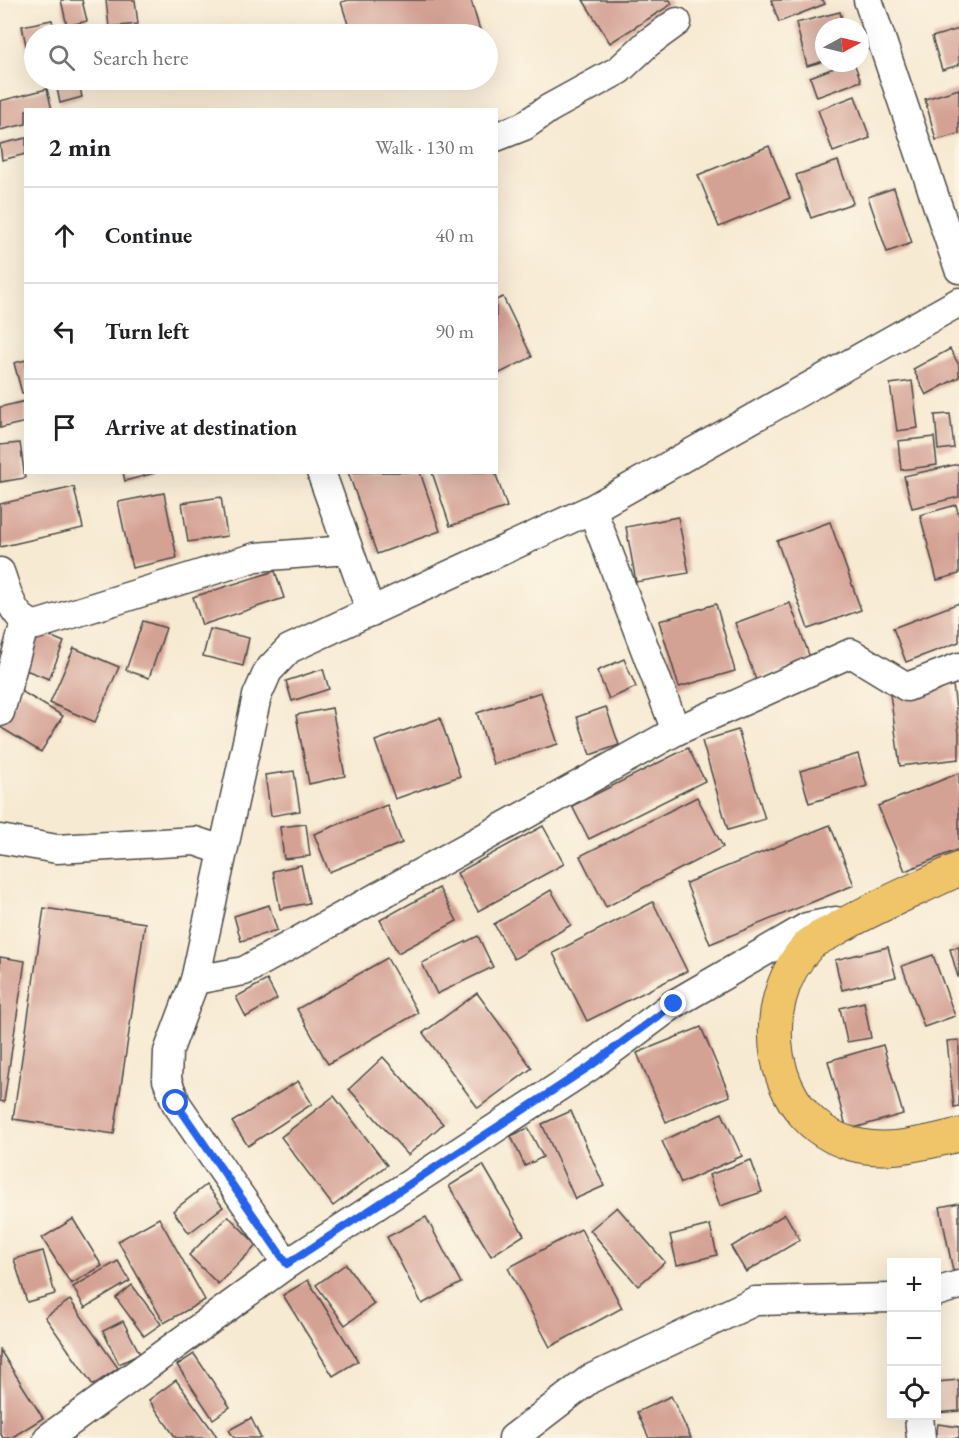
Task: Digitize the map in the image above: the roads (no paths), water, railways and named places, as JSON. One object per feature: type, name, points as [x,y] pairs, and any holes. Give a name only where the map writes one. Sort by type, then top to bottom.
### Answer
[{"type":"main road","points":[[959,869],[858,916],[810,944],[785,985],[776,1012],[776,1051],[791,1100],[829,1136],[877,1149],[959,1135]]},
{"type":"street","points":[[868,0],[959,269]]},
{"type":"street","points":[[498,136],[524,126],[548,109],[619,70],[648,43],[677,22]]},
{"type":"street","points":[[287,1264],[176,1103],[167,1080],[168,1052],[195,980],[257,696],[268,671],[289,649],[592,509],[959,302]]},
{"type":"street","points":[[322,474],[371,612]]},
{"type":"street","points":[[592,509],[676,731]]},
{"type":"street","points":[[0,572],[17,616],[25,623],[36,625],[256,557],[347,550]]},
{"type":"street","points":[[0,712],[25,623]]},
{"type":"street","points":[[195,980],[244,971],[676,731],[850,653],[907,687],[959,668]]},
{"type":"street","points":[[0,839],[57,849],[195,841],[222,850]]},
{"type":"street","points":[[48,1438],[287,1264],[589,1067],[674,1004],[807,927],[858,916]]},
{"type":"street","points":[[941,1290],[959,1285]]},
{"type":"street","points":[[513,1438],[590,1379],[755,1301],[887,1298]]},
{"type":"street","points":[[919,1420],[921,1438]]}]
